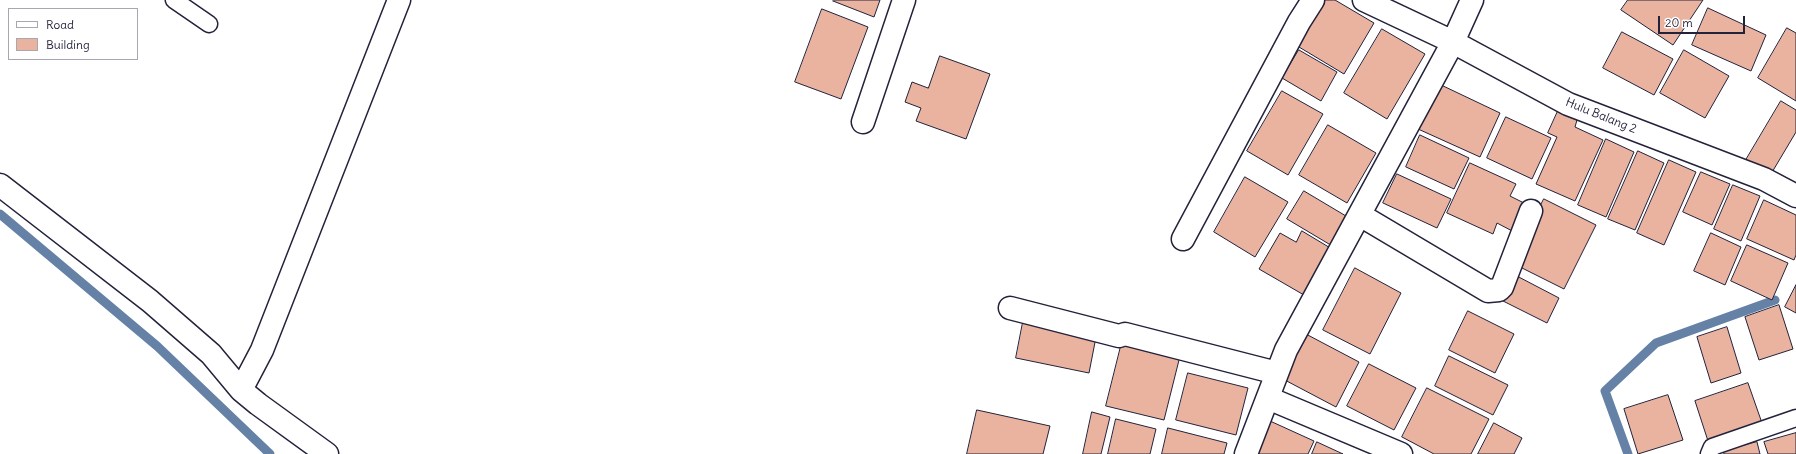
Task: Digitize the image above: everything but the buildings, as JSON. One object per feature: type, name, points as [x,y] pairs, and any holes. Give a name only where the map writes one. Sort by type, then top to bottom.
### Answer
[{"type":"street","points":[[241,390],[262,350],[399,0]]},
{"type":"street","points":[[863,122],[904,0]]},
{"type":"street","points":[[1183,238],[1299,22],[1313,0]]},
{"type":"street","name":"Hulu Balang 2","points":[[1364,0],[1453,42],[1568,104],[1764,179],[1796,196]]},
{"type":"street","points":[[1246,454],[1286,350],[1453,42],[1472,0]]},
{"type":"street","points":[[0,184],[150,301],[211,354],[241,390],[327,454]]},
{"type":"street","points":[[1360,215],[1488,291],[1499,290],[1502,287],[1531,211]]},
{"type":"street","points":[[1010,308],[1119,336],[1125,334],[1278,373]]},
{"type":"street","points":[[1268,398],[1401,454]]},
{"type":"lane","points":[[174,0],[209,24]]},
{"type":"lane","points":[[1709,454],[1712,447],[1796,418]]},
{"type":"waterway","points":[[0,214],[157,346],[270,454]]},
{"type":"waterway","points":[[1628,454],[1605,391],[1656,343],[1775,300]]}]
